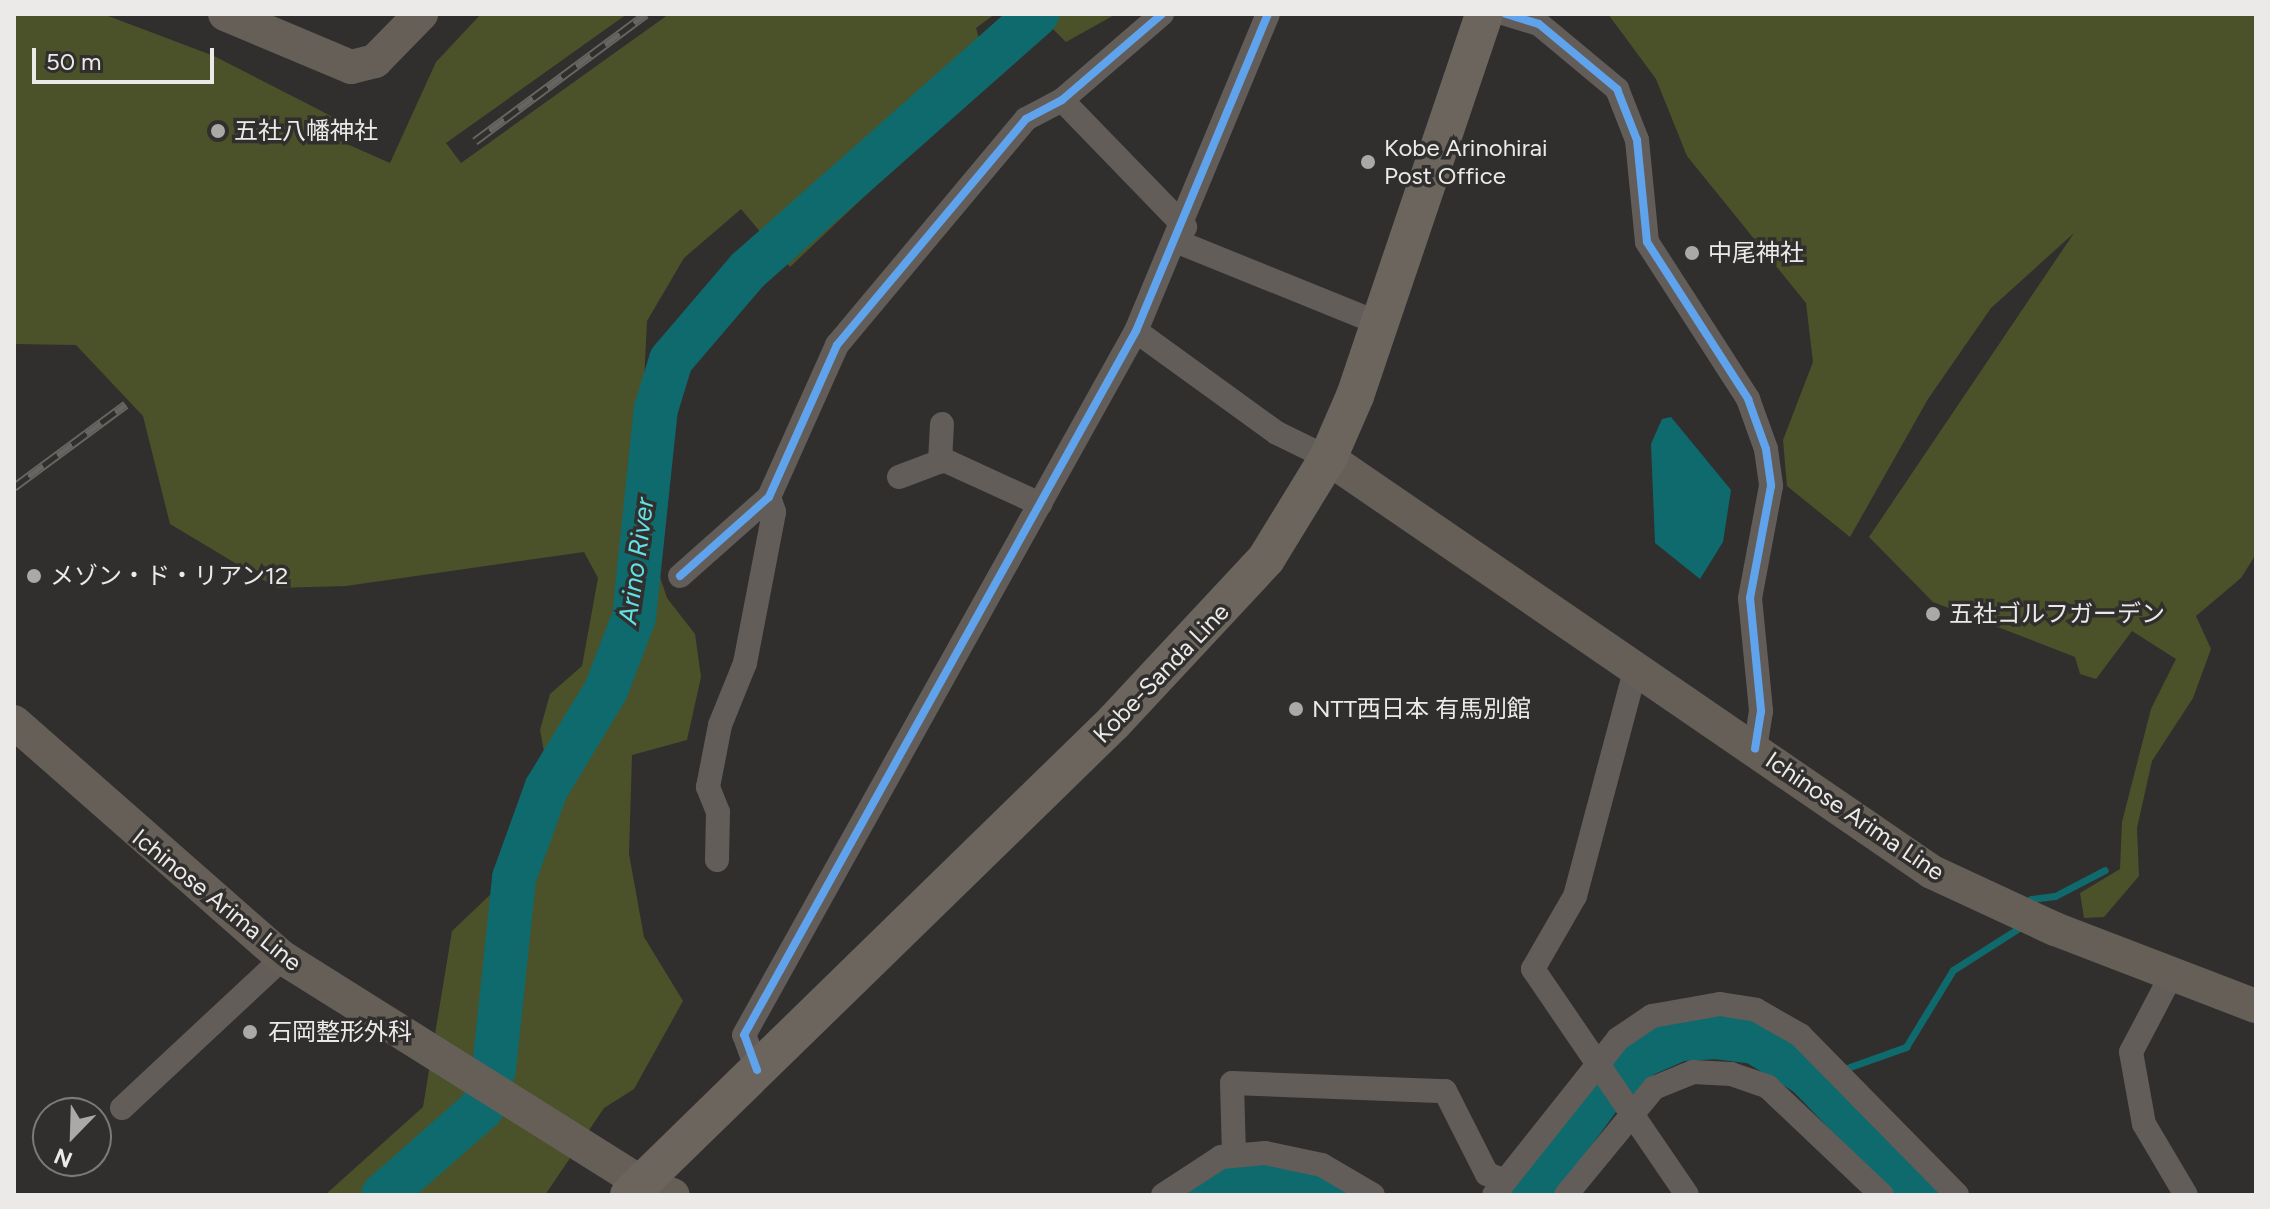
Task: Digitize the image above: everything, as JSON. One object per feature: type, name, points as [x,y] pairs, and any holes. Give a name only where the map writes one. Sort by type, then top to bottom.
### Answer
[{"type":"main road","points":[[225,14],[351,67],[375,61],[421,14]]},
{"type":"main road","name":"Kobe-Sanda Line","points":[[648,1192],[757,1070],[1212,622],[1266,559],[1328,458],[1381,324],[1484,14]]},
{"type":"main road","name":"Ichinose Arima Line","points":[[1328,458],[1932,872],[2172,974],[2256,1006]]},
{"type":"main road","name":"Ichinose Arima Line","points":[[14,722],[283,958],[575,1136],[648,1192]]},
{"type":"street","points":[[680,576],[769,497],[837,345],[1026,119],[1062,100],[1162,14]]},
{"type":"street","points":[[757,1070],[744,1035],[1136,331],[1181,234],[1268,14]]},
{"type":"street","points":[[1506,14],[1539,24],[1617,89],[1637,140],[1647,242],[1748,399],[1766,449],[1771,486],[1750,598],[1761,711],[1755,749]]},
{"type":"street","points":[[1062,100],[1181,234],[1381,324]]},
{"type":"street","points":[[1136,331],[1277,433],[1328,458]]},
{"type":"street","points":[[940,462],[942,424]]},
{"type":"street","points":[[899,477],[940,462],[1040,504]]},
{"type":"street","points":[[717,860],[718,812],[708,787],[720,725],[745,663],[774,512],[769,497]]},
{"type":"street","points":[[1636,667],[1575,896],[1533,969],[1687,1195]]},
{"type":"street","points":[[122,1108],[283,958]]},
{"type":"street","points":[[2172,974],[2131,1052],[2144,1124],[2186,1195]]},
{"type":"street","points":[[1234,1155],[1232,1083],[1445,1091],[1487,1174],[1500,1188],[1597,1067],[1652,1016],[1700,1005],[1756,1010],[1800,1035],[1957,1195]]},
{"type":"street","points":[[1566,1195],[1625,1106],[1654,1088],[1693,1072],[1731,1074],[1768,1087],[1882,1195]]},
{"type":"street","points":[[1163,1195],[1195,1169],[1234,1155],[1322,1165],[1373,1195]]},
{"type":"green space","points":[[14,14],[103,14],[214,56],[337,119],[340,141],[390,163],[436,62],[481,14],[627,14],[446,143],[461,163],[669,14],[995,14],[976,28],[990,77],[790,267],[741,209],[684,258],[647,321],[642,422],[664,475],[654,559],[667,598],[695,634],[701,677],[687,740],[632,755],[629,854],[644,937],[683,1001],[634,1089],[604,1108],[545,1195],[325,1195],[423,1107],[452,931],[532,855],[553,800],[540,730],[550,694],[582,666],[598,578],[584,552],[346,586],[277,588],[170,524],[143,416],[76,345],[14,344]]},
{"type":"green space","points":[[1038,14],[1116,14],[1066,42]]},
{"type":"green space","points":[[1608,14],[2256,14],[2256,554],[2241,578],[2196,616],[2211,649],[2193,698],[2152,761],[2137,828],[2139,876],[2104,917],[2084,918],[2080,893],[2120,869],[2122,822],[2151,709],[2176,659],[2132,631],[2096,679],[2080,674],[2075,657],[1933,602],[1869,537],[2074,233],[1991,308],[1928,399],[1850,537],[1787,486],[1783,440],[1813,362],[1806,303],[1687,156],[1656,79]]},
{"type":"water","points":[[1671,417],[1731,490],[1723,542],[1700,579],[1655,543],[1651,444],[1662,419]]},
{"type":"waterway","name":"Arino River","points":[[383,1195],[482,1108],[494,1069],[514,878],[546,789],[606,690],[634,617],[656,409],[671,360],[748,270],[1037,14]]},
{"type":"waterway","points":[[2031,899],[2055,896],[2105,870]]},
{"type":"waterway","points":[[1847,1068],[1906,1047],[1953,970],[2019,928]]},
{"type":"waterway","points":[[1528,1195],[1602,1094],[1641,1056],[1680,1039],[1714,1037],[1755,1042],[1807,1074],[1924,1195]]},
{"type":"waterway","points":[[1807,1074],[1828,1074]]},
{"type":"waterway","points":[[1200,1195],[1217,1183],[1267,1179],[1330,1195]]},
{"type":"railway","points":[[475,141],[646,14]]},
{"type":"railway","points":[[14,487],[126,404]]},
{"type":"cycle path","points":[[680,576],[769,497],[837,345],[1026,119],[1062,100],[1162,14]]},
{"type":"cycle path","points":[[757,1070],[744,1035],[1136,331],[1268,14]]},
{"type":"cycle path","points":[[1506,14],[1539,24],[1617,89],[1637,140],[1647,242],[1748,399],[1766,449],[1771,486],[1750,598],[1761,711],[1755,749]]},
{"type":"place","name":"五社八幡神社","points":[[218,131]]},
{"type":"place","name":"Kobe Arinohirai Post Office","points":[[1368,162]]},
{"type":"place","name":"中尾神社","points":[[1692,253]]},
{"type":"place","name":"メゾン・ド・リアン12","points":[[34,576]]},
{"type":"place","name":"五社ゴルフガーデン","points":[[1933,614]]},
{"type":"place","name":"NTT西日本 有馬別館","points":[[1296,709]]},
{"type":"place","name":"石岡整形外科","points":[[250,1032]]}]
